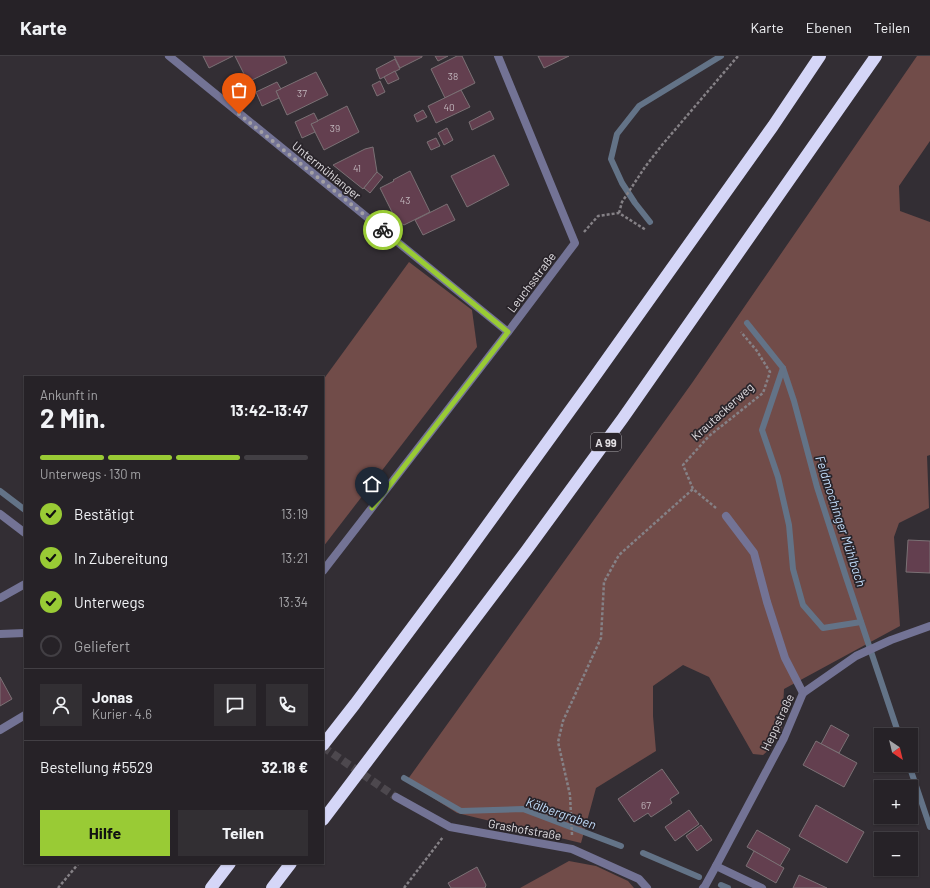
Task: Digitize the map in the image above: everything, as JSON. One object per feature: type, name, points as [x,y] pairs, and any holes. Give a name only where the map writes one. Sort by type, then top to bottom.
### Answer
[{"type":"highway","points":[[324,744],[454,571],[590,383],[773,126],[820,56]]},
{"type":"highway","name":"A 99","points":[[324,819],[619,425],[876,56]]},
{"type":"highway","points":[[211,888],[229,864]]},
{"type":"highway","points":[[272,888],[290,864]]},
{"type":"street","name":"Untermühlanger","points":[[169,56],[508,332]]},
{"type":"street","points":[[498,56],[575,243]]},
{"type":"street","name":"Leuchsstraße","points":[[324,570],[575,243]]},
{"type":"street","points":[[0,514],[24,532]]},
{"type":"street","points":[[726,516],[754,553],[784,658],[803,693]]},
{"type":"street","points":[[0,598],[24,585]]},
{"type":"street","name":"Heppstraße","points":[[703,888],[706,886],[784,738],[803,693],[856,656],[891,640],[930,626]]},
{"type":"street","points":[[0,634],[24,633]]},
{"type":"street","points":[[0,730],[24,717]]},
{"type":"street","name":"Grashofstraße","points":[[396,797],[450,827],[572,849],[639,879],[647,888]]},
{"type":"street","points":[[716,866],[762,888]]},
{"type":"path","points":[[619,213],[622,202],[645,167],[738,56]]},
{"type":"path","points":[[575,243],[598,216],[619,213],[646,230]]},
{"type":"path","name":"Krautackerweg","points":[[726,516],[693,489],[683,465],[710,436],[763,393],[770,372],[757,351],[741,332]]},
{"type":"path","points":[[572,836],[570,795],[558,742],[562,721],[601,638],[604,582],[619,555],[693,489]]},
{"type":"path","points":[[404,888],[450,827]]},
{"type":"path","points":[[58,888],[78,864]]},
{"type":"shaded area","points":[[917,56],[930,56],[930,141],[899,186],[900,211],[930,222],[930,455],[927,456],[929,508],[899,523],[894,537],[900,626],[784,689],[782,727],[771,748],[763,755],[753,754],[709,677],[683,665],[653,686],[653,716],[656,751],[596,788],[581,843],[457,813],[433,798],[408,779],[692,383]]},
{"type":"shaded area","points":[[409,262],[472,310],[477,347],[324,546],[324,379]]},
{"type":"shaded area","points":[[569,861],[596,866],[628,881],[634,888],[520,888]]},
{"type":"building","points":[[203,56],[233,56],[209,68]]},
{"type":"building","points":[[235,56],[284,56],[287,63],[248,82]]},
{"type":"building","points":[[394,56],[422,56],[422,57],[400,68]]},
{"type":"building","points":[[435,56],[448,56],[438,61]]},
{"type":"building","points":[[457,56],[462,56],[475,83],[445,98],[431,69]]},
{"type":"building","points":[[538,56],[569,56],[544,68]]},
{"type":"building","points":[[395,59],[400,69],[380,79],[376,69]]},
{"type":"building","points":[[395,71],[399,79],[388,84],[384,77]]},
{"type":"building","points":[[316,72],[328,95],[287,115],[276,91]]},
{"type":"building","points":[[380,81],[385,92],[377,96],[372,85]]},
{"type":"building","points":[[277,82],[281,89],[276,91],[279,98],[262,106],[256,92]]},
{"type":"building","points":[[461,90],[470,107],[436,123],[428,106]]},
{"type":"building","points":[[347,106],[359,132],[324,150],[311,124]]},
{"type":"building","points":[[423,110],[427,117],[417,122],[414,115]]},
{"type":"building","points":[[490,111],[494,119],[472,130],[469,122]]},
{"type":"building","points":[[314,113],[318,121],[311,124],[315,132],[302,138],[295,122]]},
{"type":"building","points":[[447,128],[453,140],[444,145],[438,133]]},
{"type":"building","points":[[436,138],[440,146],[431,150],[427,142]]},
{"type":"building","points":[[373,147],[377,172],[363,189],[333,165],[365,149]]},
{"type":"building","points":[[494,155],[509,185],[467,207],[451,176]]},
{"type":"building","points":[[410,171],[430,212],[404,225],[396,220],[380,188]]},
{"type":"building","points":[[377,172],[383,177],[370,193],[364,188]]},
{"type":"building","points":[[447,204],[455,220],[423,235],[415,220]]},
{"type":"building","points":[[908,540],[930,541],[930,573],[906,572]]},
{"type":"building","points":[[0,677],[12,699],[0,706]]},
{"type":"building","points":[[831,725],[849,735],[839,753],[821,744]]},
{"type":"building","points":[[816,741],[857,763],[844,787],[803,765]]},
{"type":"building","points":[[662,769],[679,793],[670,799],[672,803],[651,817],[648,813],[634,822],[618,799]]},
{"type":"building","points":[[816,805],[864,832],[847,863],[799,836]]},
{"type":"building","points":[[689,810],[699,824],[675,841],[665,827]]},
{"type":"building","points":[[701,825],[712,840],[697,851],[686,836]]},
{"type":"building","points":[[757,830],[790,849],[780,866],[747,847]]},
{"type":"building","points":[[754,851],[784,868],[776,883],[746,866]]},
{"type":"building","points":[[477,867],[486,885],[485,888],[451,888],[448,883]]},
{"type":"building","points":[[799,875],[827,888],[793,888]]},
{"type":"waterway","name":"Feldmochinger Mühlbach","points":[[650,222],[622,183],[611,159],[617,134],[639,106],[721,56]]},
{"type":"waterway","name":"Feldmochinger Mühlbach","points":[[747,323],[783,368],[794,401],[817,487],[897,728]]},
{"type":"waterway","points":[[783,368],[762,430],[778,477],[789,525],[793,569],[803,605],[823,628],[861,622]]},
{"type":"waterway","name":"Kälbergraben","points":[[0,491],[24,509]]},
{"type":"waterway","name":"Feldmochinger Mühlbach","points":[[911,772],[930,827]]},
{"type":"waterway","name":"Kälbergraben","points":[[404,778],[461,811],[523,809],[621,846]]},
{"type":"waterway","name":"Kälbergraben","points":[[643,853],[699,877]]},
{"type":"waterway","name":"Kälbergraben","points":[[721,885],[728,888]]},
{"type":"tunnel","points":[[324,748],[396,797]]},
{"type":"way so far","points":[[239,114],[383,230]]},
{"type":"route","points":[[372,508],[508,332],[383,230]]}]
